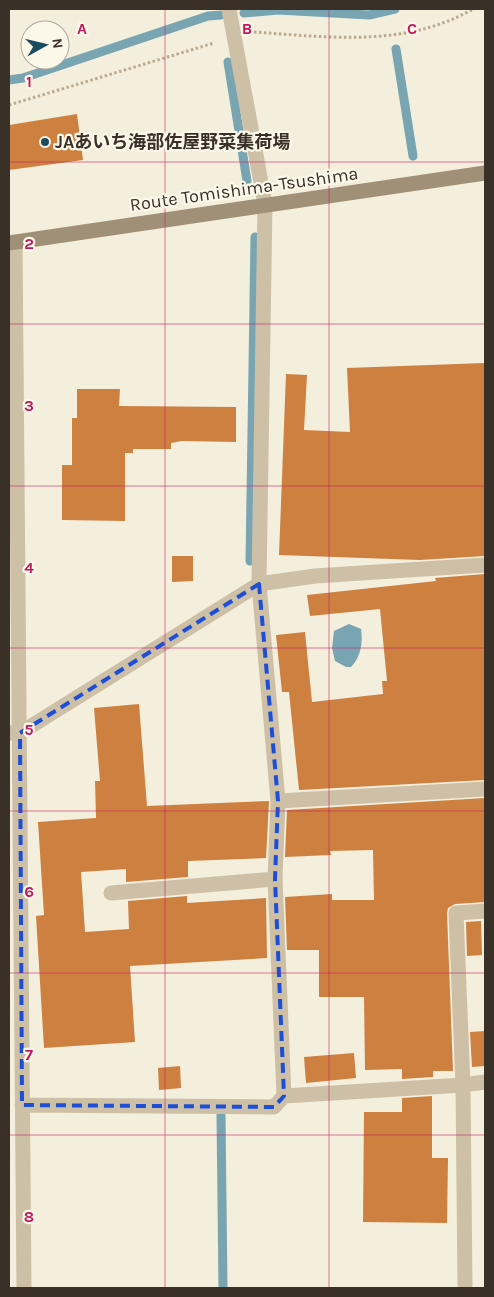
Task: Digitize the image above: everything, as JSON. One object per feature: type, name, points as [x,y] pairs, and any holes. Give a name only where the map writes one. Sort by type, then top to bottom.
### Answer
[{"type":"main road","name":"Route Tomishima-Tsushima","points":[[12,242],[485,173]]},
{"type":"street","points":[[229,9],[265,204],[259,584],[278,801],[275,879],[284,1096]]},
{"type":"street","points":[[12,242],[14,733],[24,1288]]},
{"type":"street","points":[[14,733],[259,584],[315,576],[485,566]]},
{"type":"street","points":[[278,801],[485,790]]},
{"type":"street","points":[[111,893],[275,879]]},
{"type":"street","points":[[465,1288],[463,1085],[456,913],[485,911]]},
{"type":"street","points":[[22,1105],[274,1107],[284,1096],[485,1082]]},
{"type":"highlighted area","points":[[259,584],[278,801],[275,879],[284,1096],[274,1107],[22,1105],[20,733]]},
{"type":"water","points":[[349,624],[361,629],[362,639],[359,654],[354,663],[351,667],[346,667],[335,661],[332,648],[334,631]]},
{"type":"building","name":"JAあいち海部佐屋野菜集荷場","points":[[77,114],[83,160],[9,170],[9,125]]},
{"type":"building","points":[[485,363],[485,556],[420,560],[279,555],[286,374],[307,375],[304,430],[350,432],[347,368]]},
{"type":"building","points":[[77,389],[120,389],[119,406],[236,407],[236,442],[182,441],[171,443],[171,449],[133,449],[133,453],[125,453],[125,521],[62,520],[62,465],[72,465],[72,418],[77,418]]},
{"type":"building","points":[[172,556],[193,556],[193,581],[172,582]]},
{"type":"building","points":[[485,574],[485,780],[299,790],[289,692],[282,692],[276,635],[305,632],[312,702],[383,694],[382,681],[387,681],[380,609],[310,616],[307,595],[436,581],[435,578]]},
{"type":"building","points":[[139,704],[147,806],[269,801],[266,858],[188,861],[188,877],[126,882],[126,869],[81,872],[85,932],[129,929],[128,901],[187,896],[187,903],[266,898],[267,958],[130,966],[135,1042],[44,1048],[36,916],[44,915],[38,822],[96,818],[95,781],[100,781],[94,708]]},
{"type":"building","points":[[485,798],[485,902],[455,904],[448,908],[447,913],[453,1071],[433,1071],[433,1077],[402,1079],[402,1069],[365,1070],[364,997],[319,997],[319,950],[287,950],[285,897],[332,894],[332,900],[374,900],[373,850],[330,851],[331,855],[285,857],[287,810]]},
{"type":"building","points":[[481,921],[482,955],[467,956],[466,922]]},
{"type":"building","points":[[485,1031],[485,1066],[472,1067],[470,1032]]},
{"type":"building","points":[[354,1053],[356,1078],[306,1083],[304,1057]]},
{"type":"building","points":[[180,1066],[181,1088],[159,1090],[158,1068]]},
{"type":"building","points":[[432,1096],[432,1158],[448,1158],[447,1223],[363,1222],[364,1112],[402,1112],[402,1098]]},
{"type":"waterway","points":[[244,13],[278,10],[369,15],[395,9]]},
{"type":"waterway","points":[[9,80],[23,78],[208,16],[221,15]]},
{"type":"waterway","points":[[396,49],[413,156]]},
{"type":"waterway","points":[[228,62],[247,181]]},
{"type":"waterway","points":[[250,561],[255,237]]},
{"type":"waterway","points":[[221,1115],[223,1288]]},
{"type":"place","name":"JAあいち海部佐屋野菜集荷場","points":[[45,142]]}]
